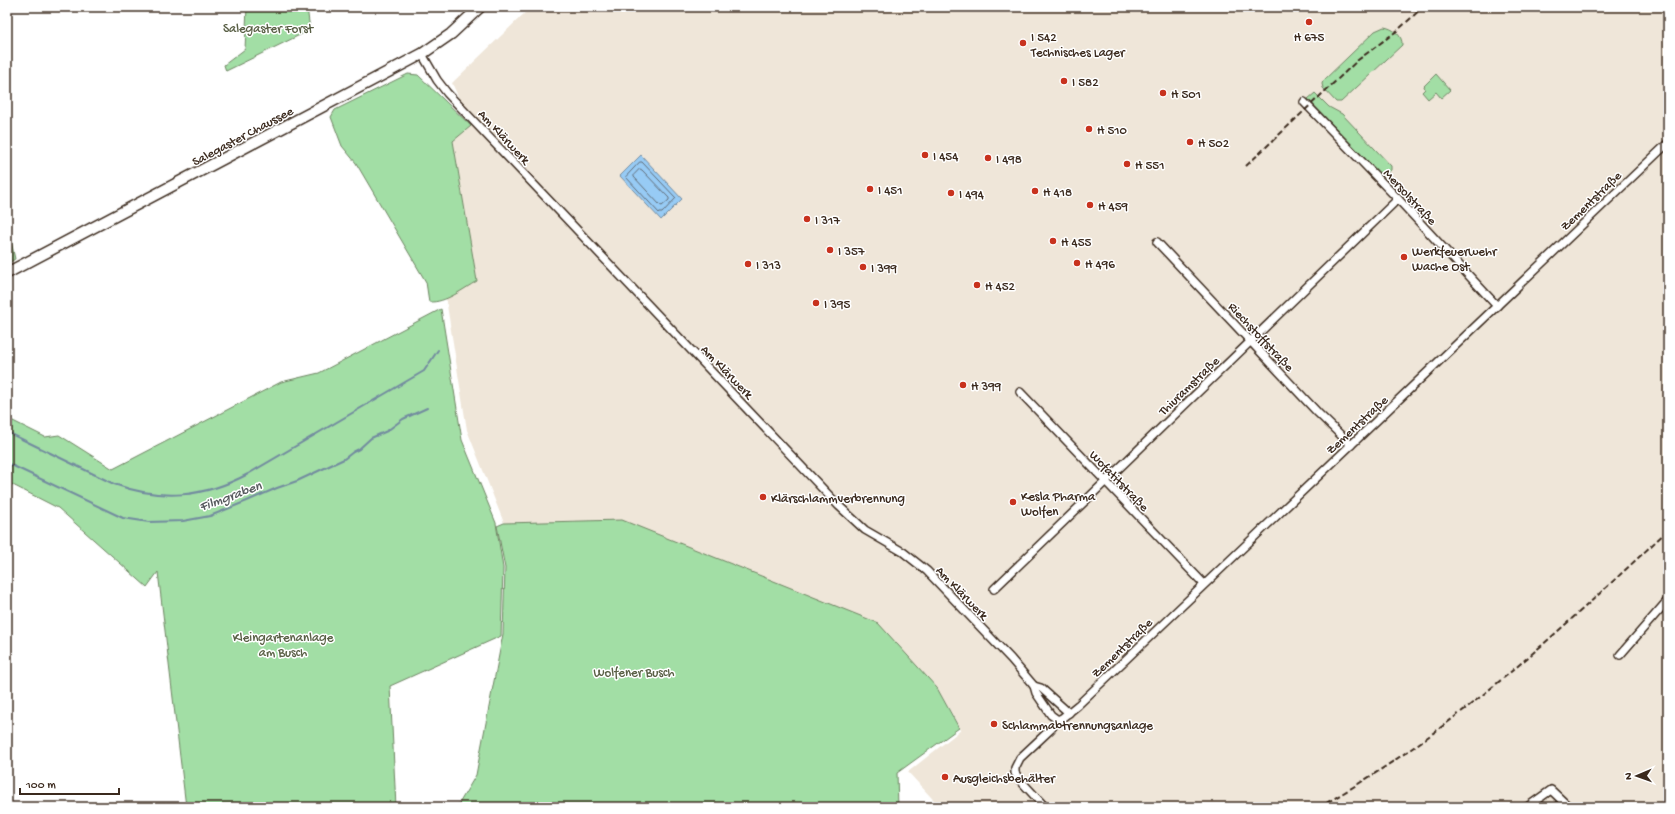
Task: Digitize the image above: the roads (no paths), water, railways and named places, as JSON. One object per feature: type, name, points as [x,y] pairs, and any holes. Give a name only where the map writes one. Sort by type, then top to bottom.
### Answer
[{"type":"main road","name":"Salegaster Chaussee","points":[[7,274],[422,54],[451,34],[480,7]]},
{"type":"street","name":"Am Klärwerk","points":[[422,54],[437,80],[447,93],[843,510],[865,530],[903,552],[921,566],[1011,659],[1034,686],[1036,693],[1051,716],[1058,720]]},
{"type":"street","name":"Mersolstraße","points":[[1305,103],[1398,199],[1497,306]]},
{"type":"street","name":"Zementstraße","points":[[1045,807],[1015,773],[1015,768],[1020,758],[1058,720],[1069,713],[1668,143]]},
{"type":"street","name":"Thiuramstraße","points":[[994,589],[1398,199]]},
{"type":"street","name":"Riechstoffstraße","points":[[1157,242],[1250,342],[1351,445]]},
{"type":"street","name":"Wofatitstraße","points":[[1020,392],[1204,584]]},
{"type":"street","points":[[1620,655],[1668,600]]},
{"type":"street","name":"Am Klärwerk","points":[[1034,686],[1041,688],[1069,713]]},
{"type":"street","points":[[1527,807],[1551,790],[1570,807]]},
{"type":"water","points":[[641,155],[682,199],[661,220],[620,176]]},
{"type":"waterway","points":[[7,432],[114,484],[148,493],[165,495],[198,492],[215,488],[248,474],[424,371],[438,350]]},
{"type":"waterway","name":"Filmgraben","points":[[7,463],[123,518],[149,522],[183,521],[210,516],[297,481],[344,459],[359,449],[371,438],[387,431],[403,419],[427,408]]},
{"type":"railway","points":[[1246,166],[1358,60],[1398,30],[1423,7]]},
{"type":"railway","points":[[1319,807],[1367,778],[1458,714],[1544,643],[1668,530]]},
{"type":"place","name":"H 675","points":[[1309,22]]},
{"type":"place","name":"I 542 Technisches Lager","points":[[1023,43]]},
{"type":"place","name":"I 582","points":[[1064,81]]},
{"type":"place","name":"H 501","points":[[1163,93]]},
{"type":"place","name":"H 510","points":[[1089,129]]},
{"type":"place","name":"H 502","points":[[1190,142]]},
{"type":"place","name":"I 454","points":[[925,155]]},
{"type":"place","name":"I 498","points":[[988,158]]},
{"type":"place","name":"H 551","points":[[1127,164]]},
{"type":"place","name":"I 451","points":[[870,189]]},
{"type":"place","name":"H 418","points":[[1035,191]]},
{"type":"place","name":"I 494","points":[[951,193]]},
{"type":"place","name":"H 459","points":[[1090,205]]},
{"type":"place","name":"I 317","points":[[807,219]]},
{"type":"place","name":"H 455","points":[[1053,241]]},
{"type":"place","name":"I 357","points":[[830,250]]},
{"type":"place","name":"Werkfeuerwehr Wache Ost","points":[[1404,257]]},
{"type":"place","name":"H 496","points":[[1077,263]]},
{"type":"place","name":"I 313","points":[[748,264]]},
{"type":"place","name":"I 399","points":[[863,267]]},
{"type":"place","name":"H 452","points":[[977,285]]},
{"type":"place","name":"I 395","points":[[816,303]]},
{"type":"place","name":"H 399","points":[[963,385]]},
{"type":"place","name":"Klärschlammverbrennung","points":[[763,497]]},
{"type":"place","name":"Kesla Pharma Wolfen","points":[[1013,502]]},
{"type":"place","name":"Schlammabtrennungsanlage","points":[[994,724]]},
{"type":"place","name":"Ausgleichsbehälter","points":[[945,777]]},
{"type":"park label","name":"Salegaster Forst","points":[[268,27]]},
{"type":"park label","name":"Kleingartenanlage am Busch","points":[[283,644]]},
{"type":"park label","name":"Wolfener Busch","points":[[634,671]]}]
